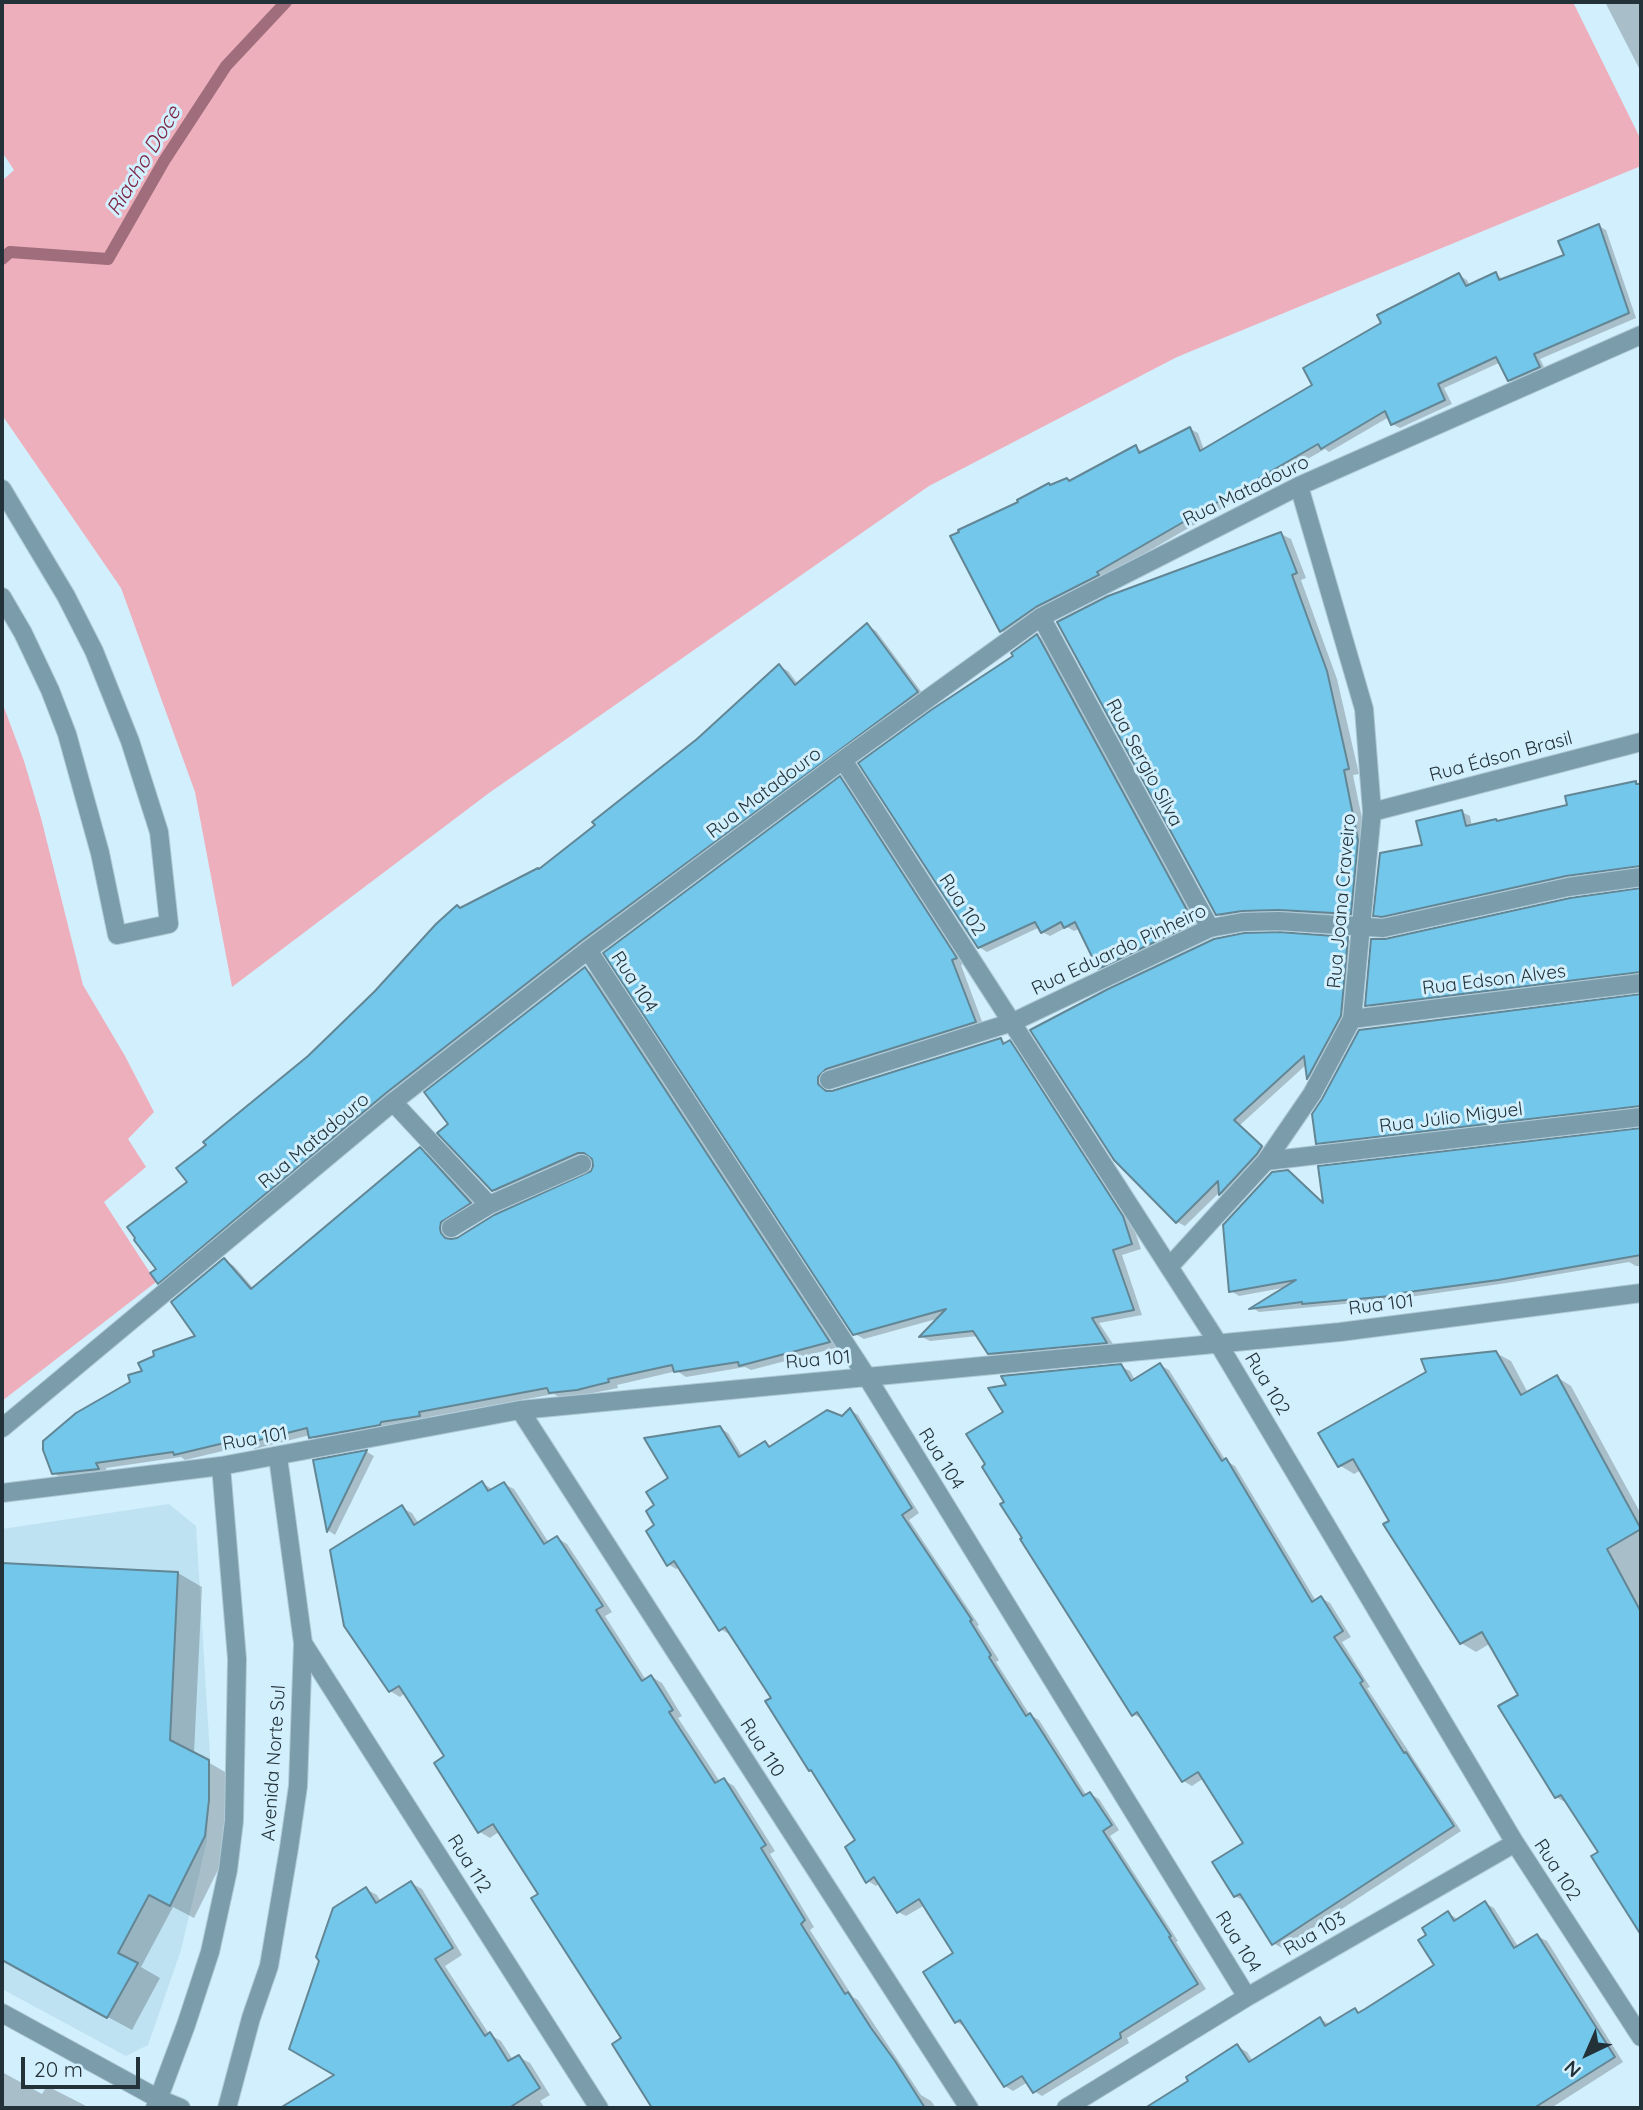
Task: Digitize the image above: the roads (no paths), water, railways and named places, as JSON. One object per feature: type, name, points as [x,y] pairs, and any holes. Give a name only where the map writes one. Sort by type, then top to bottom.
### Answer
[{"type":"street","name":"Rua Matadouro","points":[[2,1428],[393,1102],[588,950],[1041,617],[1299,486],[1641,335]]},
{"type":"street","name":"Rua Joana Craveiro","points":[[1169,1267],[1266,1161],[1312,1094],[1352,1019],[1372,812],[1364,709],[1299,486]]},
{"type":"street","points":[[2,489],[66,596],[94,651],[130,741],[159,832],[169,924],[117,934],[100,853],[67,734],[23,633],[2,597]]},
{"type":"street","name":"Rua Sergio Silva","points":[[1041,617],[1210,928]]},
{"type":"street","name":"Rua Édson Brasil","points":[[1372,812],[1641,742]]},
{"type":"street","name":"Rua 102","points":[[843,760],[1218,1343],[1515,1843],[1641,2037]]},
{"type":"street","name":"Rua Eduardo Pinheiro","points":[[829,1080],[1013,1023],[1210,928],[1243,922],[1279,921],[1383,928],[1568,887],[1641,877]]},
{"type":"street","name":"Rua 104","points":[[588,950],[867,1377],[1247,1997]]},
{"type":"street","name":"Rua Edson Alves","points":[[1352,1019],[1641,983]]},
{"type":"street","points":[[393,1102],[489,1205]]},
{"type":"street","name":"Rua Júlio Miguel","points":[[1266,1161],[1641,1117]]},
{"type":"street","points":[[452,1228],[489,1205],[582,1164]]},
{"type":"street","name":"Rua 101","points":[[2,1493],[278,1457],[520,1410],[1340,1332],[1641,1293]]},
{"type":"street","name":"Rua 110","points":[[520,1410],[969,2108]]},
{"type":"street","name":"Avenida Norte Sul","points":[[227,2108],[268,1966],[298,1786],[303,1643],[278,1457]]},
{"type":"street","name":"Avenida Norte Sul","points":[[157,2104],[209,1952],[228,1871],[234,1822],[237,1659],[221,1466]]},
{"type":"street","name":"Rua 112","points":[[303,1643],[599,2108]]},
{"type":"street","name":"Rua 103","points":[[1066,2108],[1247,1997],[1515,1843]]},
{"type":"street","points":[[2,2013],[157,2104],[181,2108]]},
{"type":"waterway","name":"Riacho Doce","points":[[2,259],[10,252],[108,259],[164,161],[226,66],[286,2]]}]
